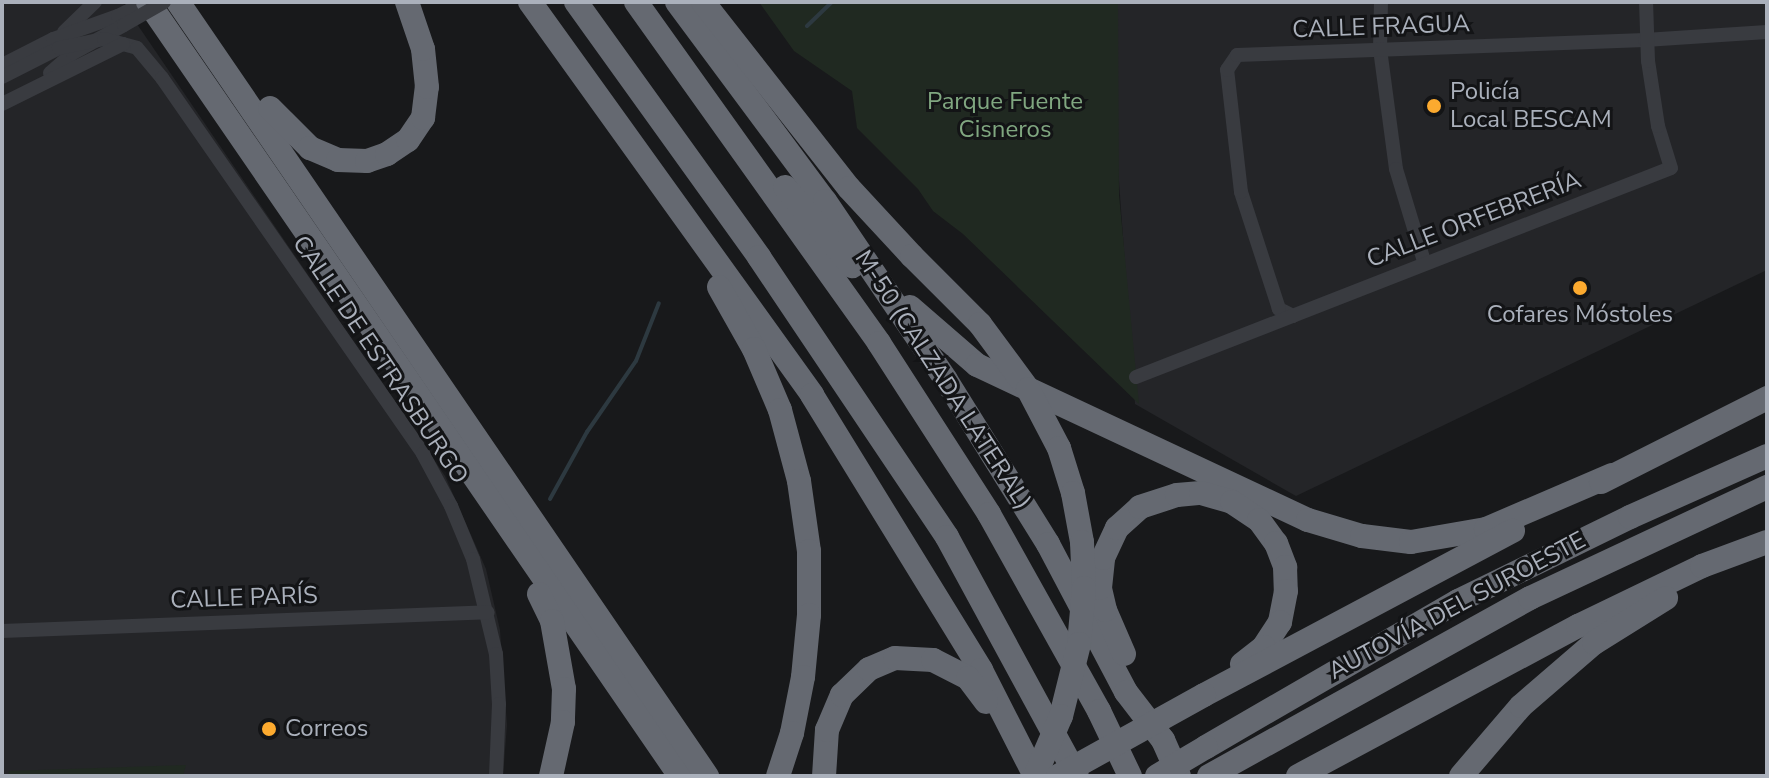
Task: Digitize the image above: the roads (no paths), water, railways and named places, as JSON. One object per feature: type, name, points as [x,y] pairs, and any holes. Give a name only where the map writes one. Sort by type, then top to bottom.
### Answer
[{"type":"highway","points":[[147,2],[680,776]]},
{"type":"highway","points":[[178,2],[511,484],[707,776]]},
{"type":"highway","points":[[197,2],[270,108],[511,484]]},
{"type":"highway","points":[[270,108],[310,148],[338,160],[367,161],[387,154],[408,140],[423,118],[427,87],[423,49],[407,2]]},
{"type":"highway","points":[[576,2],[759,257],[947,537],[1077,776]]},
{"type":"highway","points":[[636,2],[879,343],[989,514],[1099,711],[1130,776]]},
{"type":"highway","name":"M-50 (CALZADA LATERAL)","points":[[677,2],[825,201],[946,380],[1048,544],[1126,692],[1163,740],[1179,776]]},
{"type":"highway","points":[[703,2],[831,166],[912,256],[980,324],[1028,389],[1059,448],[1073,493],[1082,542],[1084,588],[1079,644],[1061,716],[1035,776]]},
{"type":"highway","points":[[713,2],[809,129],[831,166]]},
{"type":"highway","points":[[535,8],[812,395],[973,657],[1035,776]]},
{"type":"highway","points":[[535,8],[571,74],[715,280],[754,349],[780,410],[799,481],[809,551],[809,615],[801,691],[778,776]]},
{"type":"highway","points":[[687,73],[737,125],[946,380]]},
{"type":"highway","points":[[825,201],[926,324],[977,365],[1308,520],[1362,536],[1411,542],[1450,538],[1486,529],[1612,475],[1767,398]]},
{"type":"highway","points":[[427,412],[454,465],[538,591],[552,621],[564,689],[563,722],[551,776]]},
{"type":"highway","name":"AUTOVÍA DEL SUROESTE","points":[[1157,776],[1458,601],[1630,517],[1767,456]]},
{"type":"highway","points":[[1058,776],[1204,695],[1475,553],[1612,475]]},
{"type":"highway","name":"AUTOVÍA DEL SUROESTE","points":[[1215,773],[1530,598],[1767,487]]},
{"type":"highway","points":[[1163,740],[1114,633],[1100,588],[1103,558],[1117,528],[1140,507],[1177,495],[1201,493],[1232,502],[1259,520],[1276,543],[1285,567],[1286,591],[1280,622],[1264,647],[1204,695]]},
{"type":"highway","points":[[1298,776],[1566,632],[1702,566],[1757,546]]},
{"type":"highway","points":[[1461,776],[1521,706],[1594,643],[1757,546]]},
{"type":"highway","points":[[824,776],[827,730],[842,695],[869,669],[895,658],[933,660],[968,678],[1022,750]]},
{"type":"highway","points":[[1126,692],[1168,776]]},
{"type":"street","points":[[61,36],[95,2]]},
{"type":"street","points":[[20,95],[147,2]]},
{"type":"street","points":[[2,65],[61,36],[121,20],[164,2]]},
{"type":"street","points":[[1381,2],[1380,49],[1396,169],[1424,261]]},
{"type":"street","points":[[1645,40],[1646,2]]},
{"type":"street","name":"CALLE FRAGUA","points":[[1293,316],[1279,309],[1241,192],[1227,70],[1237,55],[1645,40],[1767,32]]},
{"type":"street","points":[[2,77],[59,48],[95,40]]},
{"type":"street","name":"CALLE DE ESTRASBURGO","points":[[95,40],[140,50],[423,454],[451,506],[473,559],[488,612],[499,704],[496,776]]},
{"type":"street","name":"CALLE ORFEBRERÍA","points":[[1136,377],[1424,261],[1671,168],[1658,126],[1645,40]]},
{"type":"street","points":[[2,104],[123,44]]},
{"type":"street","name":"CALLE PARÍS","points":[[2,631],[488,612]]},
{"type":"waterway","points":[[807,26],[832,2]]},
{"type":"waterway","points":[[550,499],[587,432],[636,361],[659,303]]},
{"type":"place","name":"Policía Local BESCAM","points":[[1434,106]]},
{"type":"place","name":"Cofares Móstoles","points":[[1580,288]]},
{"type":"place","name":"Correos","points":[[269,729]]},
{"type":"park label","name":"Parque Fuente Cisneros","points":[[1005,116]]}]
